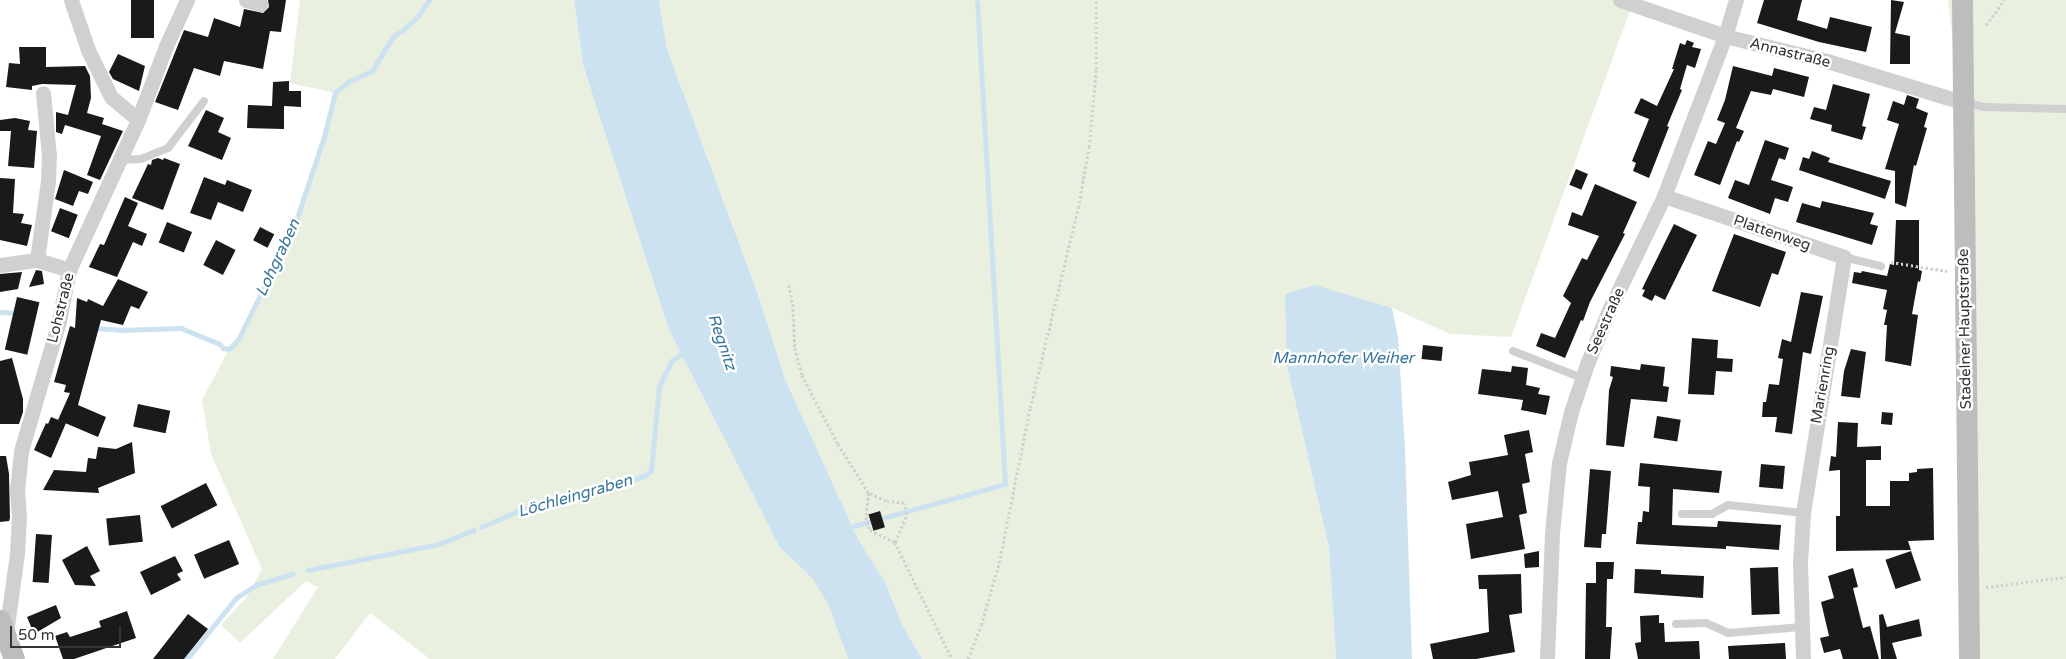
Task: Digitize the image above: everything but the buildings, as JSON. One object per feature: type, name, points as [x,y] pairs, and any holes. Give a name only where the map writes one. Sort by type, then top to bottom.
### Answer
[{"type":"main road","name":"Stadelner Hauptstraße","points":[[1962,0],[1969,659]]},
{"type":"main road","points":[[3,627],[14,659]]},
{"type":"street","points":[[71,0],[88,50],[111,97],[138,120]]},
{"type":"street","name":"Lohstraße","points":[[3,627],[17,554],[19,518],[17,490],[20,451],[59,321],[69,270],[138,120],[166,46],[187,0]]},
{"type":"street","name":"Annastraße","points":[[1620,0],[1725,36],[1827,61],[1962,102]]},
{"type":"street","name":"Seestraße","points":[[1546,659],[1552,533],[1559,463],[1571,412],[1582,378],[1610,310],[1664,196],[1725,36],[1736,0]]},
{"type":"street","points":[[37,260],[48,180],[49,156],[43,93]]},
{"type":"street","name":"Plattenweg","points":[[1664,196],[1844,258]]},
{"type":"street","name":"Marienring","points":[[1803,659],[1800,627],[1800,564],[1803,513],[1844,258]]},
{"type":"street","points":[[0,264],[37,260],[69,270]]},
{"type":"lane","points":[[120,160],[141,159],[168,148],[204,102]]},
{"type":"lane","points":[[1962,102],[1984,107],[2066,109]]},
{"type":"lane","name":"Plattenweg","points":[[1844,258],[1881,266]]},
{"type":"lane","points":[[1513,351],[1582,378]]},
{"type":"lane","points":[[1682,514],[1712,514],[1728,505],[1803,513]]},
{"type":"lane","points":[[1676,624],[1706,623],[1728,633],[1800,627]]},
{"type":"path","points":[[968,659],[981,624],[999,563],[1028,417],[1079,199],[1089,147],[1096,68],[1096,0]]},
{"type":"path","points":[[1986,24],[2004,0]]},
{"type":"path","points":[[1881,266],[1886,261],[1949,272]]},
{"type":"path","points":[[789,285],[793,304],[795,348],[802,375],[838,444],[869,493],[886,501],[904,503],[907,514],[895,542]]},
{"type":"path","points":[[869,493],[866,517],[870,530],[895,542],[952,659]]},
{"type":"path","points":[[1968,589],[2066,577]]},
{"type":"green space","points":[[300,0],[574,0],[583,65],[669,330],[779,546],[813,578],[829,606],[848,659],[430,659],[370,613],[335,659],[273,659],[318,587],[306,581],[240,643],[221,625],[246,598],[262,569],[211,454],[202,400],[229,349],[238,340],[295,224],[324,137],[335,93],[290,83]]},
{"type":"green space","points":[[659,0],[1634,0],[1511,337],[1450,334],[1392,308],[1287,366],[1329,548],[1336,659],[922,659],[903,626],[885,582],[858,539],[785,379],[759,297],[667,49]]},
{"type":"green space","points":[[1948,0],[2066,0],[2066,659],[1970,659],[1961,107]]},
{"type":"water","name":"Regnitz","points":[[574,0],[659,0],[667,49],[759,297],[785,379],[858,539],[885,582],[903,626],[922,659],[848,659],[829,606],[813,579],[779,546],[669,330],[583,65]]},
{"type":"water","name":"Mannhofer Weiher","points":[[1315,285],[1392,308],[1398,337],[1405,448],[1412,659],[1336,659],[1329,548],[1287,366],[1285,294]]},
{"type":"waterway","name":"Lohgraben","points":[[402,31],[418,16],[429,0]]},
{"type":"waterway","points":[[854,526],[1005,484],[977,3]]},
{"type":"waterway","name":"Lohgraben","points":[[94,328],[120,330],[181,328],[229,349],[238,340],[295,224],[324,137],[335,93],[348,82],[372,71],[391,39],[398,33]]},
{"type":"waterway","name":"Lohgraben","points":[[0,312],[21,313]]},
{"type":"waterway","name":"Löchleingraben","points":[[481,527],[528,507],[581,497],[644,476],[651,471],[659,386],[672,361],[684,352]]},
{"type":"waterway","name":"Löchleingraben","points":[[308,570],[439,544],[473,530]]},
{"type":"waterway","name":"Löchleingraben","points":[[187,659],[236,598],[256,585],[292,574]]}]
